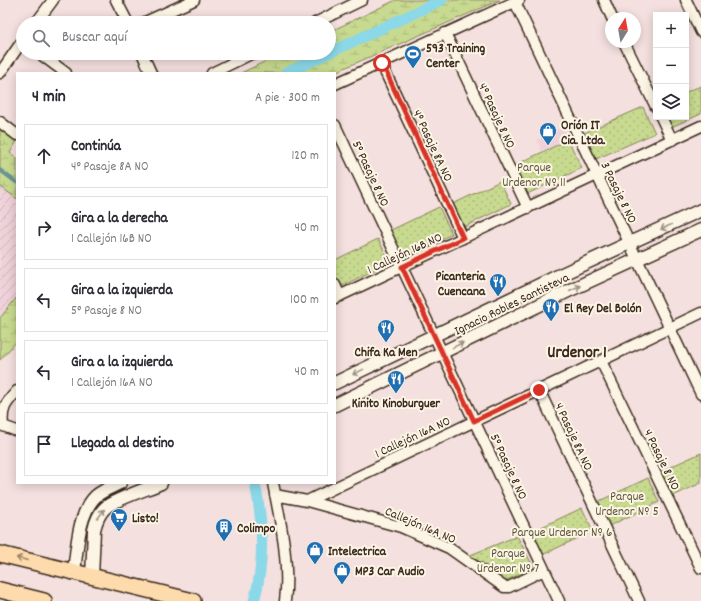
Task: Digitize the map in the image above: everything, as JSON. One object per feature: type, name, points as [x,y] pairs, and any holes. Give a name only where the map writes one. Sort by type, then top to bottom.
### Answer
[{"type":"main road","points":[[0,554],[193,601]]},
{"type":"main road","points":[[0,590],[44,601]]},
{"type":"street","points":[[41,16],[53,0]]},
{"type":"street","points":[[116,0],[124,16]]},
{"type":"street","points":[[159,16],[194,0]]},
{"type":"street","points":[[329,16],[362,0]]},
{"type":"street","points":[[604,0],[609,12]]},
{"type":"street","points":[[686,0],[701,32]]},
{"type":"street","points":[[336,84],[517,1]]},
{"type":"street","name":"3 Pasaje 8 NO","points":[[517,1],[597,175],[701,394]]},
{"type":"street","name":"4° Pasaje 8 NO","points":[[445,34],[528,208]]},
{"type":"street","points":[[627,48],[653,101]]},
{"type":"street","points":[[0,73],[16,51]]},
{"type":"street","points":[[48,60],[65,72]]},
{"type":"street","points":[[145,60],[151,72]]},
{"type":"street","points":[[214,72],[239,60]]},
{"type":"street","name":"4° Pasaje 8A NO","points":[[382,63],[463,238]]},
{"type":"street","points":[[662,120],[672,140]]},
{"type":"street","points":[[0,122],[16,134]]},
{"type":"street","name":"1 Callejón 16B NO","points":[[338,297],[701,126]]},
{"type":"street","name":"5° Pasaje 8 NO","points":[[336,127],[559,601]]},
{"type":"street","name":"Ignacio Robles Santisteva","points":[[336,383],[560,275],[701,210]]},
{"type":"street","name":"Ignacio Robles Santisteva","points":[[336,405],[637,258],[701,230]]},
{"type":"street","name":"1 Callejón 16A NO","points":[[307,501],[701,313]]},
{"type":"street","name":"4 Pasaje 8 NO","points":[[601,361],[701,568]]},
{"type":"street","name":"4 Pasaje 8A NO","points":[[539,390],[638,601]]},
{"type":"street","points":[[16,392],[9,399],[2,413],[3,426],[16,431]]},
{"type":"street","points":[[74,572],[81,526],[86,508],[99,494],[118,484]]},
{"type":"street","points":[[92,577],[95,523],[102,511],[114,503],[159,484]]},
{"type":"street","points":[[273,484],[281,523],[287,577],[285,601]]},
{"type":"street","name":"Callejón 16A NO","points":[[275,495],[307,501],[401,527],[449,548],[504,587],[509,588],[544,570]]},
{"type":"shaded area","name":"Orión IT Cia. Ltda.","points":[[563,127],[568,140],[542,152],[537,140]]},
{"type":"shaded area","points":[[0,178],[16,190],[16,304],[0,326]]},
{"type":"green space","points":[[396,0],[500,0],[335,72],[243,72],[268,60],[336,60],[336,29]]},
{"type":"green space","points":[[701,86],[701,114],[689,119],[689,91]]},
{"type":"green space","points":[[643,107],[655,133],[596,159],[584,133]]},
{"type":"green space","points":[[666,120],[687,120],[669,128]]},
{"type":"green space","points":[[0,125],[16,136],[16,143],[10,153],[16,157],[16,198],[0,186]]},
{"type":"green space","name":"Parque Urdenor Nº 11","points":[[568,140],[582,168],[525,195],[511,167]]},
{"type":"green space","points":[[500,181],[511,204],[462,228],[451,205]]},
{"type":"green space","points":[[439,207],[452,234],[400,259],[387,232]]},
{"type":"green space","points":[[378,239],[390,262],[340,287],[336,279],[336,260]]},
{"type":"green space","points":[[16,298],[16,342],[0,360],[0,318]]},
{"type":"green space","points":[[701,453],[701,483],[671,497],[659,472]]},
{"type":"green space","name":"Parque Urdenor Nº 5","points":[[648,478],[659,502],[607,527],[595,503]]},
{"type":"green space","name":"Parque Urdenor Nº 6","points":[[582,508],[593,531],[542,555],[531,532]]},
{"type":"green space","name":"Parque Urdenor Nº 7","points":[[517,536],[534,568],[505,581],[483,563],[468,556]]},
{"type":"waterway","points":[[336,50],[442,0]]},
{"type":"waterway","points":[[288,72],[314,60]]},
{"type":"waterway","points":[[0,170],[16,182]]},
{"type":"waterway","points":[[254,601],[258,587],[262,542],[260,513],[255,484]]},
{"type":"place","name":"593 Training Center","points":[[413,69]]},
{"type":"place","name":"Orión IT Cia. Ltda.","points":[[548,146]]},
{"type":"place","name":"Picanteria Cuencana","points":[[498,297]]},
{"type":"place","name":"El Rey Del Bolón","points":[[551,322]]},
{"type":"place","name":"Chifa Ka Men","points":[[386,343]]},
{"type":"place","name":"Kinito Kinoburguer","points":[[396,394]]},
{"type":"place","name":"Listo!","points":[[119,532]]},
{"type":"place","name":"Colimpo","points":[[224,542]]},
{"type":"place","name":"Intelectrica","points":[[315,565]]},
{"type":"place","name":"MP3 Car Audio","points":[[342,585]]},
{"type":"district","name":"Urdenor 1","points":[[577,351]]},
{"type":"route","points":[[382,63],[463,238],[402,267],[474,421],[539,390]]}]
